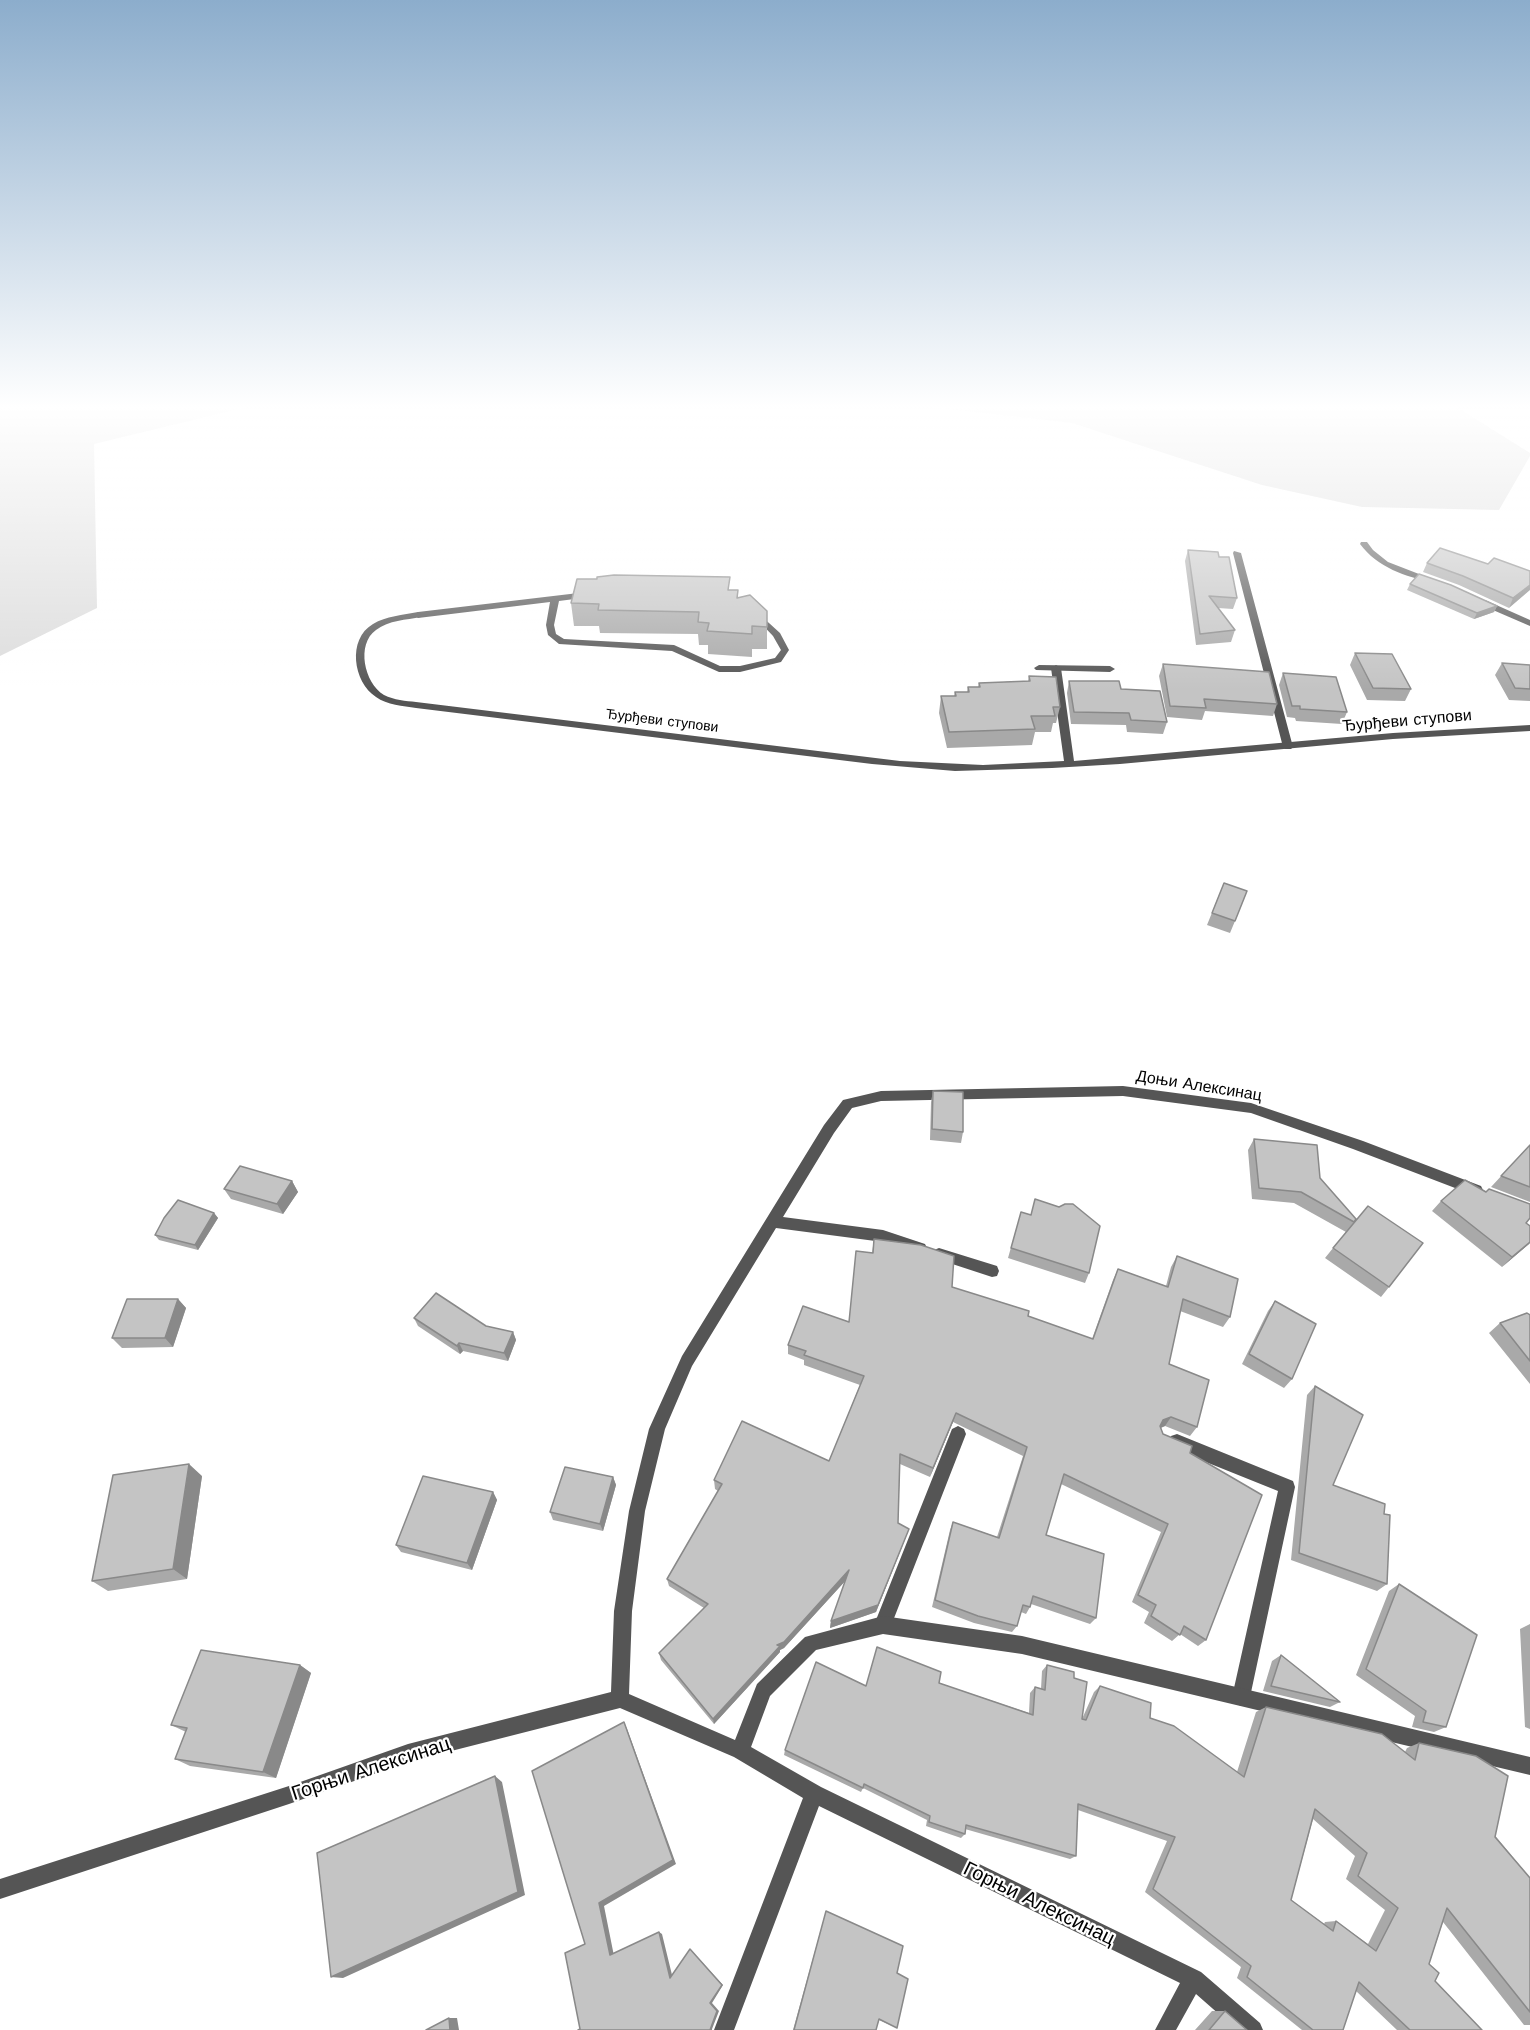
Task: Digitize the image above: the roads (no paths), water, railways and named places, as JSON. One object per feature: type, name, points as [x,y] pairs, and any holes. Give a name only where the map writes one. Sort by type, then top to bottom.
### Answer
[{"type":"street","points":[[1364,544],[1372,556],[1396,569],[1440,583]]},
{"type":"street","points":[[1237,553],[1288,747]]},
{"type":"street","points":[[592,595],[555,599],[550,626],[552,635],[562,642],[674,648],[720,669],[762,666],[778,660],[785,650],[777,635],[747,605]]},
{"type":"street","points":[[1470,597],[1530,623]]},
{"type":"street","name":"Ђурђеви ступови","points":[[555,599],[418,615],[384,622],[370,630],[361,641],[360,661],[363,672],[379,695],[393,700],[898,764],[982,768],[1288,747],[1474,730],[1530,728]]},
{"type":"street","points":[[1039,668],[1110,669]]},
{"type":"street","points":[[1056,668],[1069,763]]},
{"type":"street","name":"Доњи Алексинац","points":[[620,1699],[623,1611],[633,1534],[657,1430],[687,1361],[829,1129],[848,1104],[881,1096],[1123,1091],[1251,1108],[1358,1145],[1487,1194]]},
{"type":"street","points":[[774,1222],[883,1236],[992,1271]]},
{"type":"street","points":[[883,1625],[958,1434]]},
{"type":"street","points":[[1164,1436],[1287,1487],[1241,1697]]},
{"type":"street","points":[[740,1751],[763,1690],[811,1643],[883,1625],[1022,1645],[1530,1766]]},
{"type":"street","name":"Горњи Алексинац","points":[[0,1889],[289,1795],[408,1753],[620,1699],[740,1751],[814,1794],[1194,1979],[1253,2030]]},
{"type":"street","points":[[724,2030],[814,1794]]},
{"type":"street","points":[[1165,2030],[1194,1979]]}]
